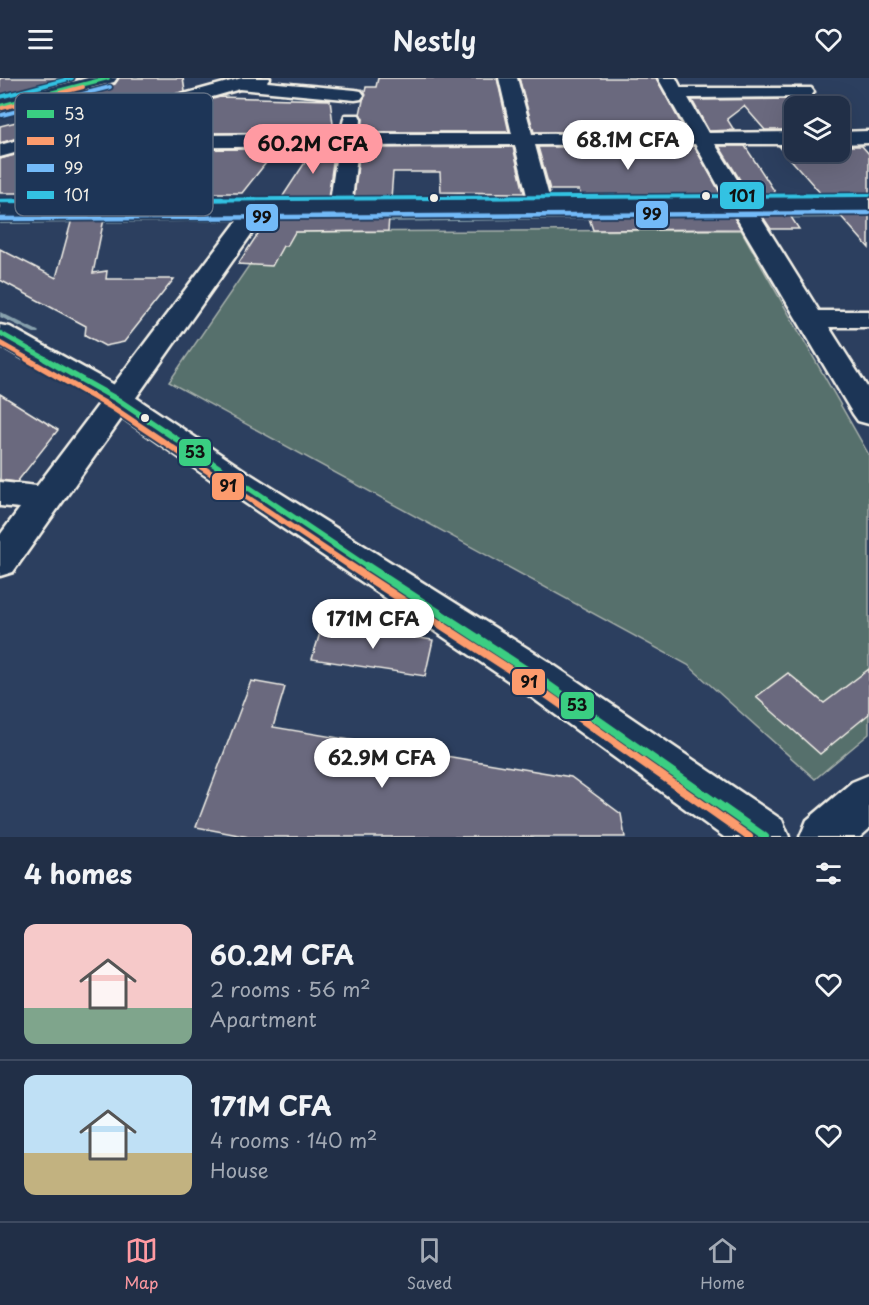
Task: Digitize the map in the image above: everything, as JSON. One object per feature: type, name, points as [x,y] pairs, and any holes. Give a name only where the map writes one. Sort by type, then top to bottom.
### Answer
[{"type":"street","points":[[23,93],[81,78]]},
{"type":"street","points":[[50,93],[108,78]]},
{"type":"street","points":[[222,78],[240,84],[355,86],[340,209]]},
{"type":"street","points":[[204,93],[261,78]]},
{"type":"street","points":[[508,78],[541,208]]},
{"type":"street","points":[[671,85],[804,92],[791,78]]},
{"type":"street","points":[[671,85],[741,206],[869,414]]},
{"type":"street","points":[[0,99],[15,95]]},
{"type":"street","points":[[0,106],[15,102]]},
{"type":"street","points":[[850,138],[869,137]]},
{"type":"street","points":[[213,141],[784,138]]},
{"type":"street","points":[[0,151],[15,147]]},
{"type":"street","points":[[213,209],[869,204]]},
{"type":"street","points":[[0,562],[258,209]]},
{"type":"street","points":[[810,319],[869,319]]},
{"type":"street","points":[[5,341],[118,400],[247,488],[531,673],[765,837]]},
{"type":"street","points":[[0,494],[45,500]]},
{"type":"street","points":[[824,837],[869,798]]},
{"type":"green space","points":[[741,230],[869,455],[869,734],[815,779],[688,665],[169,382],[272,232]]},
{"type":"building","points":[[0,78],[79,78],[15,93],[0,98]]},
{"type":"building","points":[[119,78],[183,78],[185,91],[178,93],[80,93],[115,84]]},
{"type":"building","points":[[378,78],[497,78],[509,132],[362,132],[363,119],[360,114],[366,87],[376,87]]},
{"type":"building","points":[[519,78],[656,78],[685,131],[534,132]]},
{"type":"building","points":[[220,97],[330,100],[334,132],[213,133],[213,99]]},
{"type":"building","points":[[784,99],[784,130],[765,130],[744,106],[727,119],[734,130],[709,131],[692,100]]},
{"type":"building","points":[[15,122],[15,139],[0,143],[0,126]]},
{"type":"building","points":[[694,146],[722,196],[582,197],[579,190],[550,190],[538,147]]},
{"type":"building","points":[[719,146],[745,146],[777,195],[750,196]]},
{"type":"building","points":[[850,146],[862,146],[869,154],[869,195],[822,195],[793,162],[850,162]]},
{"type":"building","points":[[513,147],[524,193],[441,192],[440,172],[393,172],[391,198],[354,198],[360,148]]},
{"type":"building","points":[[335,148],[328,198],[281,199],[308,158],[296,149]]},
{"type":"building","points":[[213,149],[277,149],[242,193],[213,193]]},
{"type":"building","points":[[15,155],[15,193],[0,193],[0,159]]},
{"type":"building","points":[[838,213],[869,213],[869,248]]},
{"type":"building","points":[[732,214],[741,229],[593,230],[588,215]]},
{"type":"building","points":[[761,214],[789,214],[799,229],[771,229]]},
{"type":"building","points":[[269,217],[389,217],[388,231],[295,232],[287,246],[283,246],[272,266],[238,264]]},
{"type":"building","points":[[72,219],[104,219],[93,273],[107,271],[106,279],[174,279],[124,342],[105,346],[85,335],[86,326],[0,280],[0,249],[56,278]]},
{"type":"building","points":[[0,394],[58,430],[17,482],[0,480]]},
{"type":"building","points":[[323,623],[433,640],[425,676],[312,659]]},
{"type":"building","points":[[869,669],[869,714],[820,754],[756,697],[788,673],[824,703]]},
{"type":"building","points":[[251,681],[285,687],[273,727],[571,777],[621,814],[625,837],[249,837],[196,827]]},
{"type":"waterway","points":[[609,199],[869,196]]},
{"type":"waterway","points":[[213,200],[306,201]]},
{"type":"waterway","points":[[360,201],[506,200]]},
{"type":"waterway","points":[[0,201],[15,201]]},
{"type":"waterway","points":[[722,217],[869,216]]},
{"type":"waterway","points":[[377,220],[599,218]]},
{"type":"waterway","points":[[0,222],[278,220]]},
{"type":"waterway","points":[[0,314],[36,332]]},
{"type":"transit line","name":"101","points":[[15,93],[72,78]]},
{"type":"transit line","name":"53","points":[[50,93],[108,78]]},
{"type":"transit line","name":"91","points":[[60,93],[83,87]]},
{"type":"transit line","name":"99","points":[[87,93],[110,87]]},
{"type":"transit line","name":"101","points":[[0,97],[15,93]]},
{"type":"transit line","name":"53","points":[[0,106],[15,102]]},
{"type":"transit line","name":"91","points":[[2,108],[15,105]]},
{"type":"transit line","name":"99","points":[[2,115],[15,112]]},
{"type":"transit line","name":"101","points":[[213,200],[869,195]]},
{"type":"transit line","name":"101","points":[[0,201],[15,201]]},
{"type":"transit line","name":"99","points":[[0,219],[869,213]]},
{"type":"transit line","name":"53","points":[[0,333],[118,400],[238,482],[531,673],[765,837]]},
{"type":"transit line","name":"91","points":[[0,343],[113,408],[233,490],[526,680],[749,837]]}]
